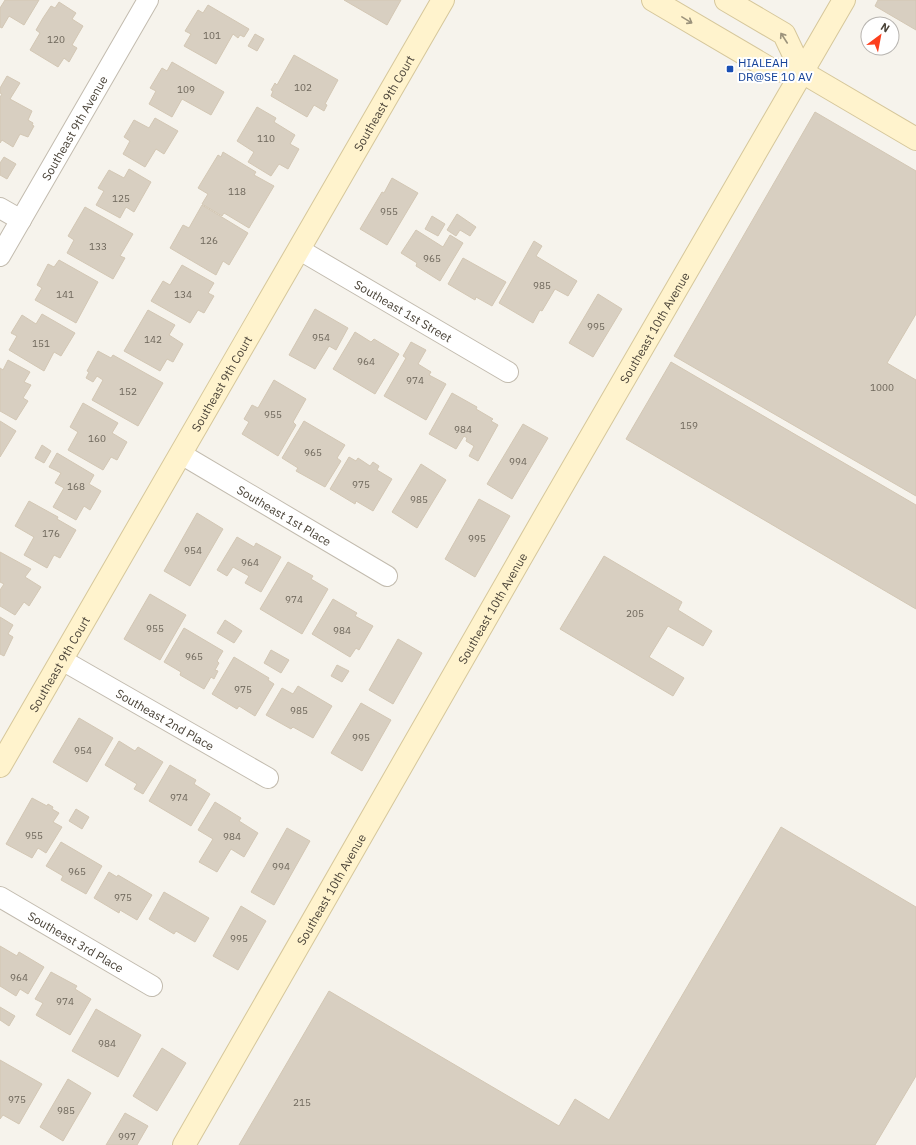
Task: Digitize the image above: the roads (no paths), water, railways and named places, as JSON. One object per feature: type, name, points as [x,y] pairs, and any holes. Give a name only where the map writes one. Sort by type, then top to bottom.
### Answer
[{"type":"street","name":"Southeast 9th Court","points":[[0,766],[300,250],[443,0]]},
{"type":"street","points":[[653,0],[772,70],[802,72],[916,139]]},
{"type":"street","points":[[726,0],[784,34],[802,72]]},
{"type":"street","name":"Southeast 10th Avenue","points":[[184,1145],[498,597],[844,0]]},
{"type":"street","name":"Southeast 9th Avenue","points":[[0,256],[142,2]]},
{"type":"street","points":[[0,208],[21,220]]},
{"type":"street","name":"Southeast 1st Street","points":[[300,250],[508,372]]},
{"type":"street","name":"Southeast 1st Place","points":[[181,454],[387,576]]},
{"type":"street","name":"Southeast 2nd Place","points":[[62,660],[268,778]]},
{"type":"street","name":"Southeast 3rd Place","points":[[0,897],[152,986]]},
{"type":"place","name":"HIALEAH DR@SE 10 AV","points":[[730,69]]}]
